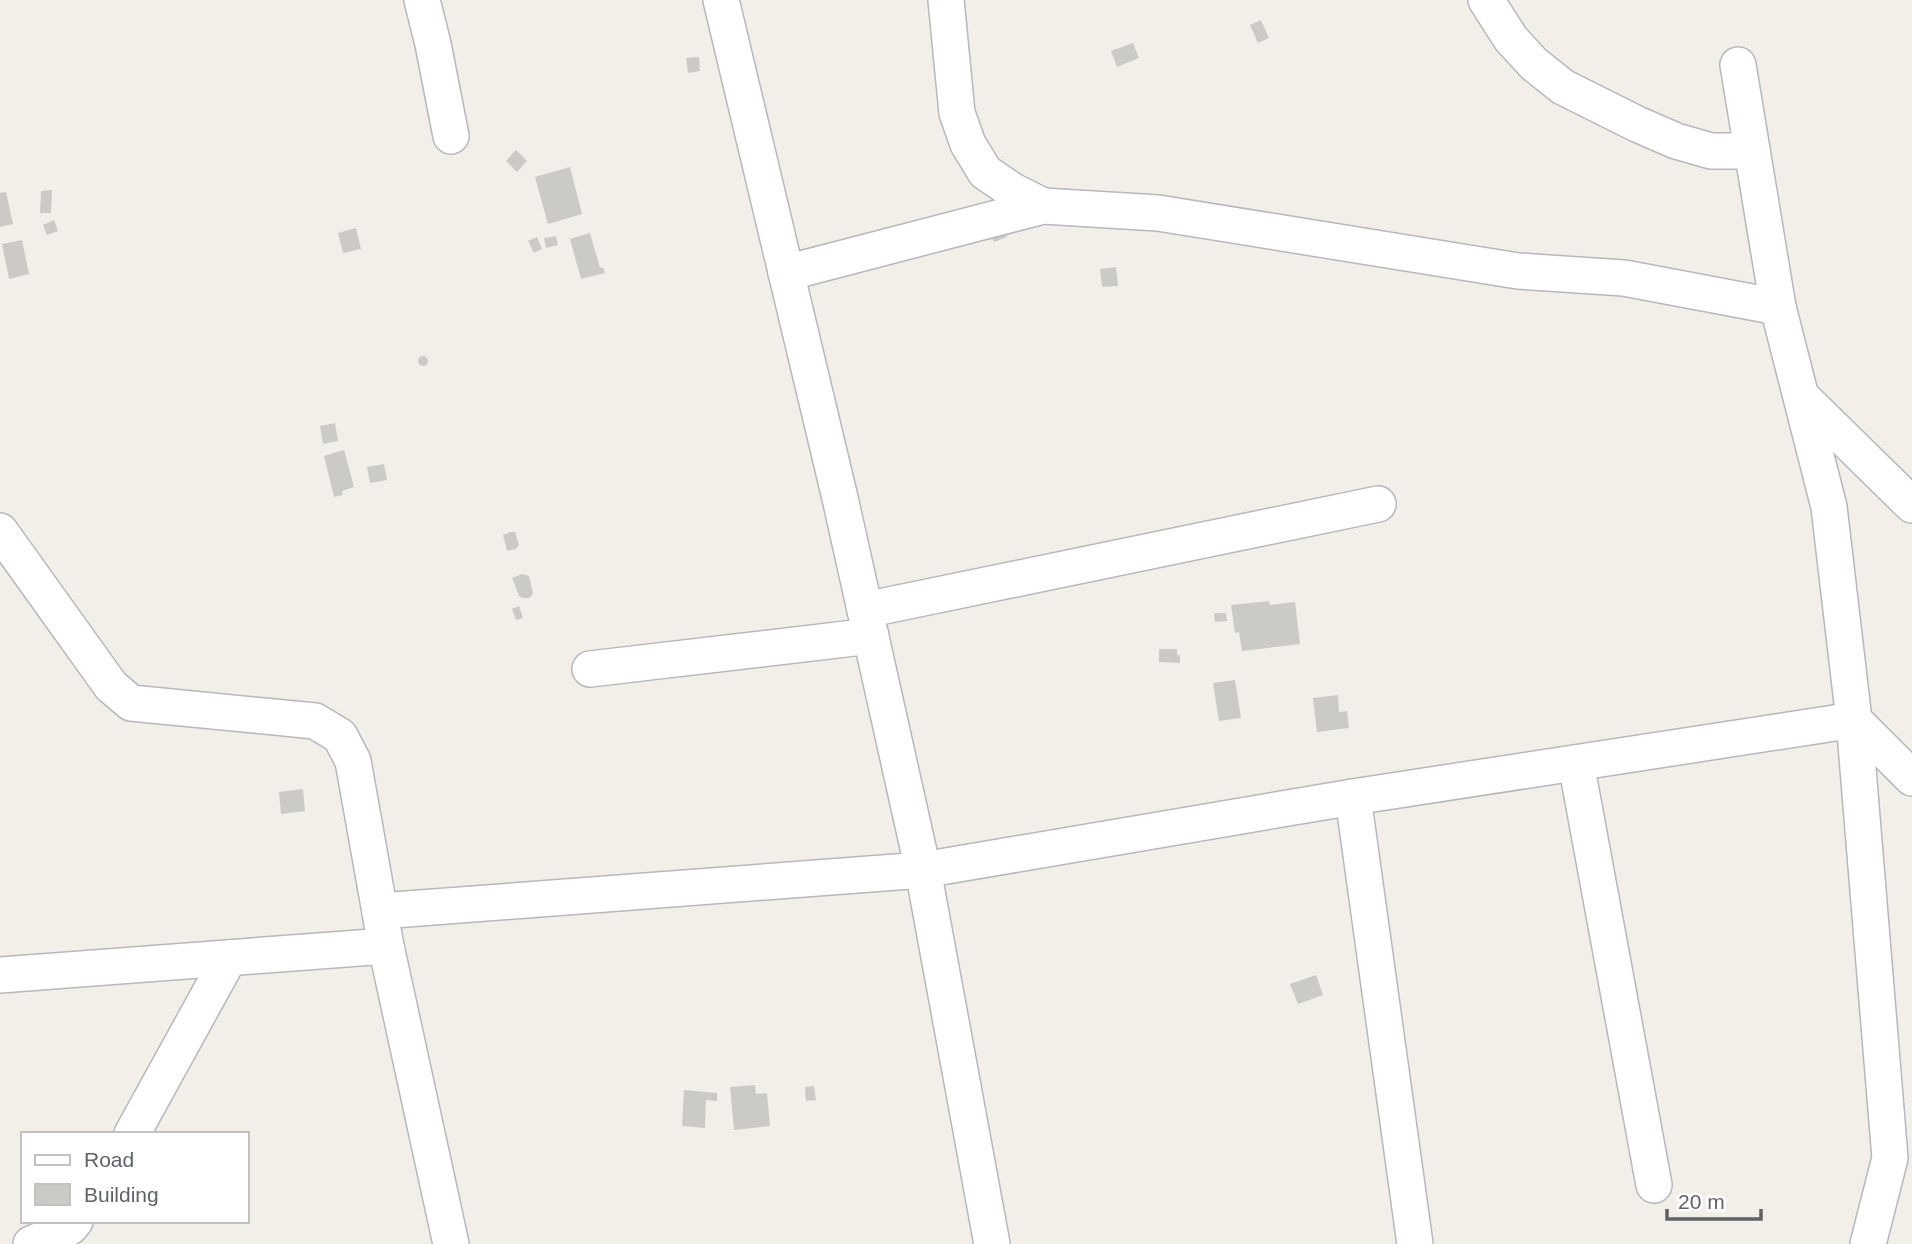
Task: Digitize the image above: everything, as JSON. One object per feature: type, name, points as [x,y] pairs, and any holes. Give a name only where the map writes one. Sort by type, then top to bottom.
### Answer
[{"type":"street","points":[[422,0],[451,136]]},
{"type":"street","points":[[720,0],[868,623],[923,870],[992,1244]]},
{"type":"street","points":[[946,0],[957,113],[968,144],[985,172],[1013,191],[1043,206]]},
{"type":"street","points":[[1486,0],[1511,39],[1534,64],[1563,87],[1676,141],[1711,151],[1752,151]]},
{"type":"street","points":[[1738,65],[1778,307],[1829,507],[1854,720],[1891,1158],[1868,1244]]},
{"type":"street","points":[[786,273],[1043,206],[1158,213],[1518,271],[1624,278],[1778,307]]},
{"type":"street","points":[[1802,397],[1912,505]]},
{"type":"street","points":[[590,669],[868,623],[1378,504]]},
{"type":"street","points":[[0,531],[111,686],[131,703],[315,722],[340,736],[353,761],[386,946],[451,1244]]},
{"type":"street","points":[[380,911],[923,870],[1353,797],[1854,720]]},
{"type":"street","points":[[1854,720],[1912,778]]},
{"type":"street","points":[[1576,763],[1654,1185]]},
{"type":"street","points":[[1353,797],[1415,1244]]},
{"type":"street","points":[[0,975],[386,946]]},
{"type":"street","points":[[133,1132],[229,958]]},
{"type":"street","points":[[31,1244],[70,1227],[73,1223]]},
{"type":"building","points":[[1261,20],[1269,38],[1258,43],[1250,25]]},
{"type":"building","points":[[1133,43],[1139,58],[1117,67],[1111,51]]},
{"type":"building","points":[[699,57],[700,71],[688,73],[686,58]]},
{"type":"building","points":[[516,150],[527,161],[517,172],[506,161]]},
{"type":"building","points":[[570,167],[582,214],[548,224],[535,177]]},
{"type":"building","points":[[52,190],[51,213],[40,213],[41,191]]},
{"type":"building","points":[[6,192],[13,224],[0,227],[0,193]]},
{"type":"building","points":[[54,220],[58,231],[47,235],[43,225]]},
{"type":"building","points":[[1002,224],[1007,237],[994,242],[988,229]]},
{"type":"building","points":[[356,228],[361,249],[343,253],[338,233]]},
{"type":"building","points":[[590,233],[600,268],[603,267],[605,273],[581,279],[570,239]]},
{"type":"building","points":[[556,236],[558,245],[546,248],[544,238]]},
{"type":"building","points":[[537,237],[542,249],[534,253],[528,241]]},
{"type":"building","points":[[22,240],[29,274],[9,279],[2,244]]},
{"type":"building","points":[[1116,267],[1118,286],[1102,287],[1100,269]]},
{"type":"building","points":[[423,356],[427,357],[427,365],[423,366],[419,365],[418,361],[419,357]]},
{"type":"building","points":[[335,423],[338,441],[323,444],[320,426]]},
{"type":"building","points":[[344,450],[354,487],[342,491],[343,495],[334,497],[324,456]]},
{"type":"building","points":[[384,464],[387,480],[370,483],[367,467]]},
{"type":"building","points":[[515,532],[519,545],[516,549],[507,551],[503,535]]},
{"type":"building","points":[[522,574],[529,576],[533,593],[530,598],[519,596],[512,578]]},
{"type":"building","points":[[1269,601],[1270,605],[1295,602],[1300,644],[1242,651],[1239,632],[1235,633],[1231,605]]},
{"type":"building","points":[[519,606],[523,618],[516,620],[512,609]]},
{"type":"building","points":[[1214,613],[1226,613],[1227,621],[1215,622]]},
{"type":"building","points":[[1159,649],[1177,649],[1180,663],[1159,662]]},
{"type":"building","points":[[1235,680],[1241,718],[1219,721],[1213,683]]},
{"type":"building","points":[[1338,695],[1339,712],[1347,711],[1349,728],[1317,732],[1313,698]]},
{"type":"building","points":[[303,789],[305,811],[281,814],[279,792]]},
{"type":"building","points":[[1316,975],[1323,995],[1298,1004],[1290,984]]},
{"type":"building","points":[[755,1085],[756,1094],[767,1093],[770,1126],[734,1130],[730,1087]]},
{"type":"building","points":[[814,1086],[816,1100],[806,1101],[805,1087]]},
{"type":"building","points":[[684,1090],[717,1093],[717,1101],[706,1100],[705,1128],[682,1126]]}]
